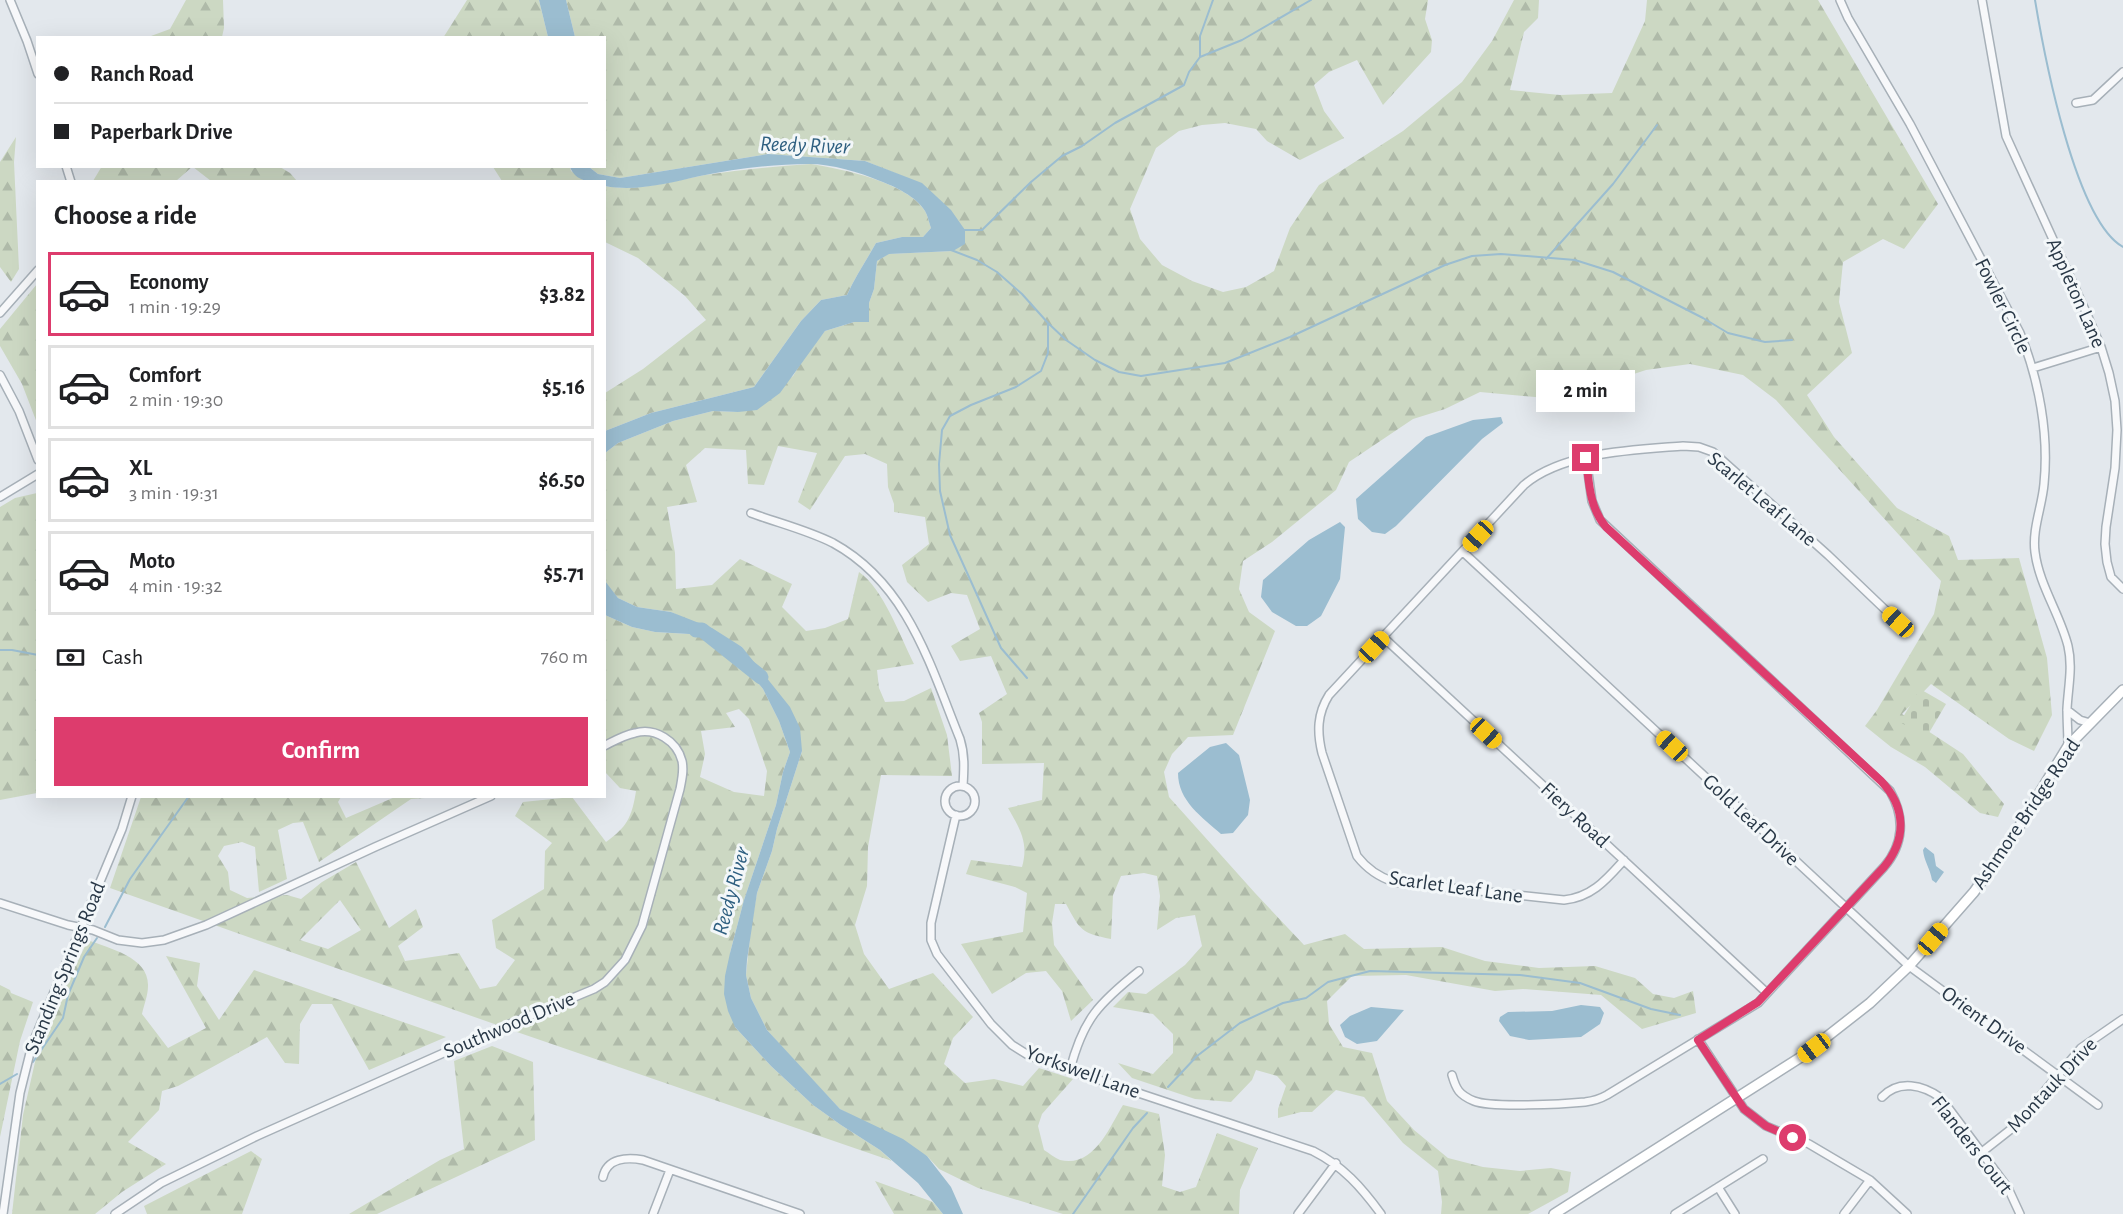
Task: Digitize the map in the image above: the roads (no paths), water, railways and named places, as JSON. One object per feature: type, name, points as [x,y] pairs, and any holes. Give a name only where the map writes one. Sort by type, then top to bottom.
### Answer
[{"type":"main road","name":"Ashmore Bridge Road","points":[[1554,1214],[1826,1040],[1870,1003],[1909,966],[1974,892],[1999,858],[2068,746],[2123,690]]},
{"type":"street","points":[[10,0],[36,68]]},
{"type":"street","name":"Fowler Circle","points":[[1840,0],[1848,18],[1910,124],[2020,333],[2033,368],[2040,406],[2045,461],[2044,487],[2035,536],[2035,554],[2069,650],[2071,670],[2067,710],[2068,746]]},
{"type":"street","name":"Appleton Lane","points":[[1982,0],[2006,136],[2101,347],[2109,373],[2115,401],[2119,469],[2106,527],[2105,544],[2111,577],[2123,589]]},
{"type":"street","points":[[2076,103],[2093,100],[2123,72]]},
{"type":"street","points":[[0,313],[36,272]]},
{"type":"street","points":[[2033,368],[2101,347]]},
{"type":"street","points":[[0,375],[19,411],[36,455]]},
{"type":"street","name":"Scarlet Leaf Lane","points":[[1624,861],[1598,888],[1590,893],[1564,900],[1394,882],[1378,876],[1357,856],[1322,753],[1318,730],[1321,710],[1329,695],[1532,478],[1559,464],[1586,458],[1683,446],[1699,447],[1713,452],[1828,555],[1898,622]]},
{"type":"street","points":[[1452,1075],[1456,1089],[1477,1103],[1587,1102],[1607,1095],[1758,1002],[1884,867],[1895,853],[1899,842],[1900,816],[1890,791],[1606,527],[1595,511],[1592,501],[1586,458]]},
{"type":"street","points":[[0,497],[36,475]]},
{"type":"street","points":[[751,513],[813,534],[834,544],[855,557],[877,576],[894,597],[913,626],[960,739],[964,750],[963,786]]},
{"type":"street","name":"Gold Leaf Drive","points":[[1462,552],[1909,966]]},
{"type":"street","name":"Fiery Road","points":[[1383,637],[1767,993]]},
{"type":"street","points":[[2067,710],[2080,720],[2090,723]]},
{"type":"street","name":"Southwood Drive","points":[[115,1214],[161,1183],[247,1141],[493,1031],[594,989],[611,977],[631,950],[642,926],[680,789],[683,768],[682,759],[675,747],[663,736],[654,733],[634,733],[606,745]]},
{"type":"street","points":[[963,786],[972,792],[974,806],[968,813],[956,815],[947,808],[945,799],[950,790],[963,786]]},
{"type":"street","name":"Standing Springs Road","points":[[3,1214],[25,1068],[40,1023],[122,829],[131,798]]},
{"type":"street","points":[[0,903],[130,943],[155,942],[178,936],[486,798]]},
{"type":"street","name":"Yorkswell Lane","points":[[956,815],[931,923],[931,940],[937,954],[1001,1035],[1028,1054],[1070,1070],[1313,1151],[1336,1163],[1351,1176],[1381,1214]]},
{"type":"street","name":"Orient Drive","points":[[1909,966],[2098,1105]]},
{"type":"street","points":[[1070,1070],[1080,1038],[1094,1012],[1139,970]]},
{"type":"street","name":"Montauk Drive","points":[[1982,1152],[2015,1126],[2081,1048],[2123,1019]]},
{"type":"street","points":[[1698,1040],[1744,1109],[1766,1126],[1809,1144],[1870,1180],[1908,1214]]},
{"type":"street","name":"Flanders Court","points":[[1882,1097],[1889,1090],[1905,1085],[1922,1087],[1941,1098],[2008,1188],[2020,1214]]},
{"type":"street","points":[[603,1178],[604,1170],[614,1162],[627,1158],[643,1160],[800,1214]]},
{"type":"street","points":[[1676,1214],[1763,1159]]},
{"type":"street","points":[[1298,1214],[1336,1163]]},
{"type":"street","points":[[653,1214],[670,1170]]},
{"type":"street","points":[[1844,1214],[1870,1180]]},
{"type":"street","points":[[1718,1187],[1736,1214]]},
{"type":"street","points":[[768,1214],[770,1205]]},
{"type":"water","points":[[539,0],[566,0],[575,36],[548,36]]},
{"type":"water","name":"Reedy River","points":[[768,154],[865,161],[922,183],[951,210],[965,230],[965,244],[953,251],[889,254],[877,261],[874,289],[869,303],[869,322],[854,322],[825,331],[780,393],[757,410],[713,411],[673,421],[618,443],[606,452],[606,431],[651,413],[754,387],[801,321],[821,300],[847,295],[876,243],[902,237],[923,237],[931,228],[921,206],[905,193],[863,175],[827,165],[795,164],[754,167],[653,186],[629,188],[606,186],[606,180],[584,180],[576,176],[571,168],[590,168],[598,174],[620,178]]},
{"type":"water","points":[[1501,417],[1503,423],[1482,439],[1396,526],[1385,534],[1372,532],[1358,519],[1356,499],[1426,437],[1473,420]]},
{"type":"water","points":[[1340,522],[1345,527],[1340,579],[1321,616],[1307,626],[1296,626],[1272,612],[1261,597],[1263,580],[1309,540]]},
{"type":"water","name":"Reedy River","points":[[606,582],[618,598],[637,607],[671,612],[712,628],[742,647],[790,707],[800,728],[802,751],[757,893],[746,975],[751,998],[767,1030],[840,1109],[903,1139],[927,1156],[951,1187],[963,1214],[943,1214],[918,1183],[880,1150],[813,1105],[771,1066],[735,1027],[724,994],[725,976],[744,900],[776,805],[790,752],[779,721],[763,689],[730,648],[712,638],[655,632],[632,627],[606,615]]},
{"type":"water","points":[[1226,743],[1239,755],[1250,800],[1248,815],[1233,833],[1221,834],[1192,808],[1182,792],[1178,773],[1210,747]]},
{"type":"water","points":[[1925,847],[1934,854],[1936,866],[1944,872],[1936,883],[1932,880],[1925,858],[1923,850]]},
{"type":"water","points":[[1581,1005],[1600,1007],[1604,1013],[1600,1024],[1581,1037],[1529,1040],[1510,1036],[1499,1021],[1500,1017],[1508,1012],[1552,1011]]},
{"type":"water","points":[[1371,1007],[1404,1010],[1377,1041],[1357,1044],[1345,1037],[1340,1025],[1350,1016]]},
{"type":"waterway","points":[[1200,57],[1200,36],[1213,0]]},
{"type":"waterway","points":[[961,230],[982,230],[1031,182],[1062,156],[1082,146],[1115,123],[1184,85],[1189,72],[1200,57],[1242,40],[1311,0]]},
{"type":"waterway","points":[[2035,0],[2054,95],[2076,171],[2090,205],[2106,231],[2123,247]]},
{"type":"waterway","points":[[1546,259],[1613,184],[1657,125]]},
{"type":"waterway","points":[[951,250],[977,260],[997,272],[1022,294],[1066,340],[1095,360],[1119,372],[1141,376],[1225,363],[1290,337],[1445,265],[1472,256],[1501,254],[1575,260],[1613,272],[1728,333],[1765,342],[1792,340]]},
{"type":"waterway","points":[[1027,678],[1001,648],[950,535],[940,491],[939,464],[942,430],[950,416],[1016,387],[1041,371],[1048,353],[1048,323]]},
{"type":"waterway","name":"Reedy River","points":[[696,630],[702,630],[761,677]]},
{"type":"waterway","points":[[0,650],[36,655]]},
{"type":"waterway","points":[[105,927],[130,879],[188,798]]},
{"type":"waterway","points":[[33,1062],[63,1018],[68,995],[84,957],[97,938]]},
{"type":"waterway","points":[[1168,1087],[1197,1056],[1240,1023],[1283,1003],[1306,998],[1328,982],[1370,971],[1520,975],[1580,983],[1651,1009],[1680,1015]]},
{"type":"waterway","points":[[0,1084],[17,1074]]},
{"type":"waterway","points":[[1073,1214],[1133,1128],[1147,1113]]}]
